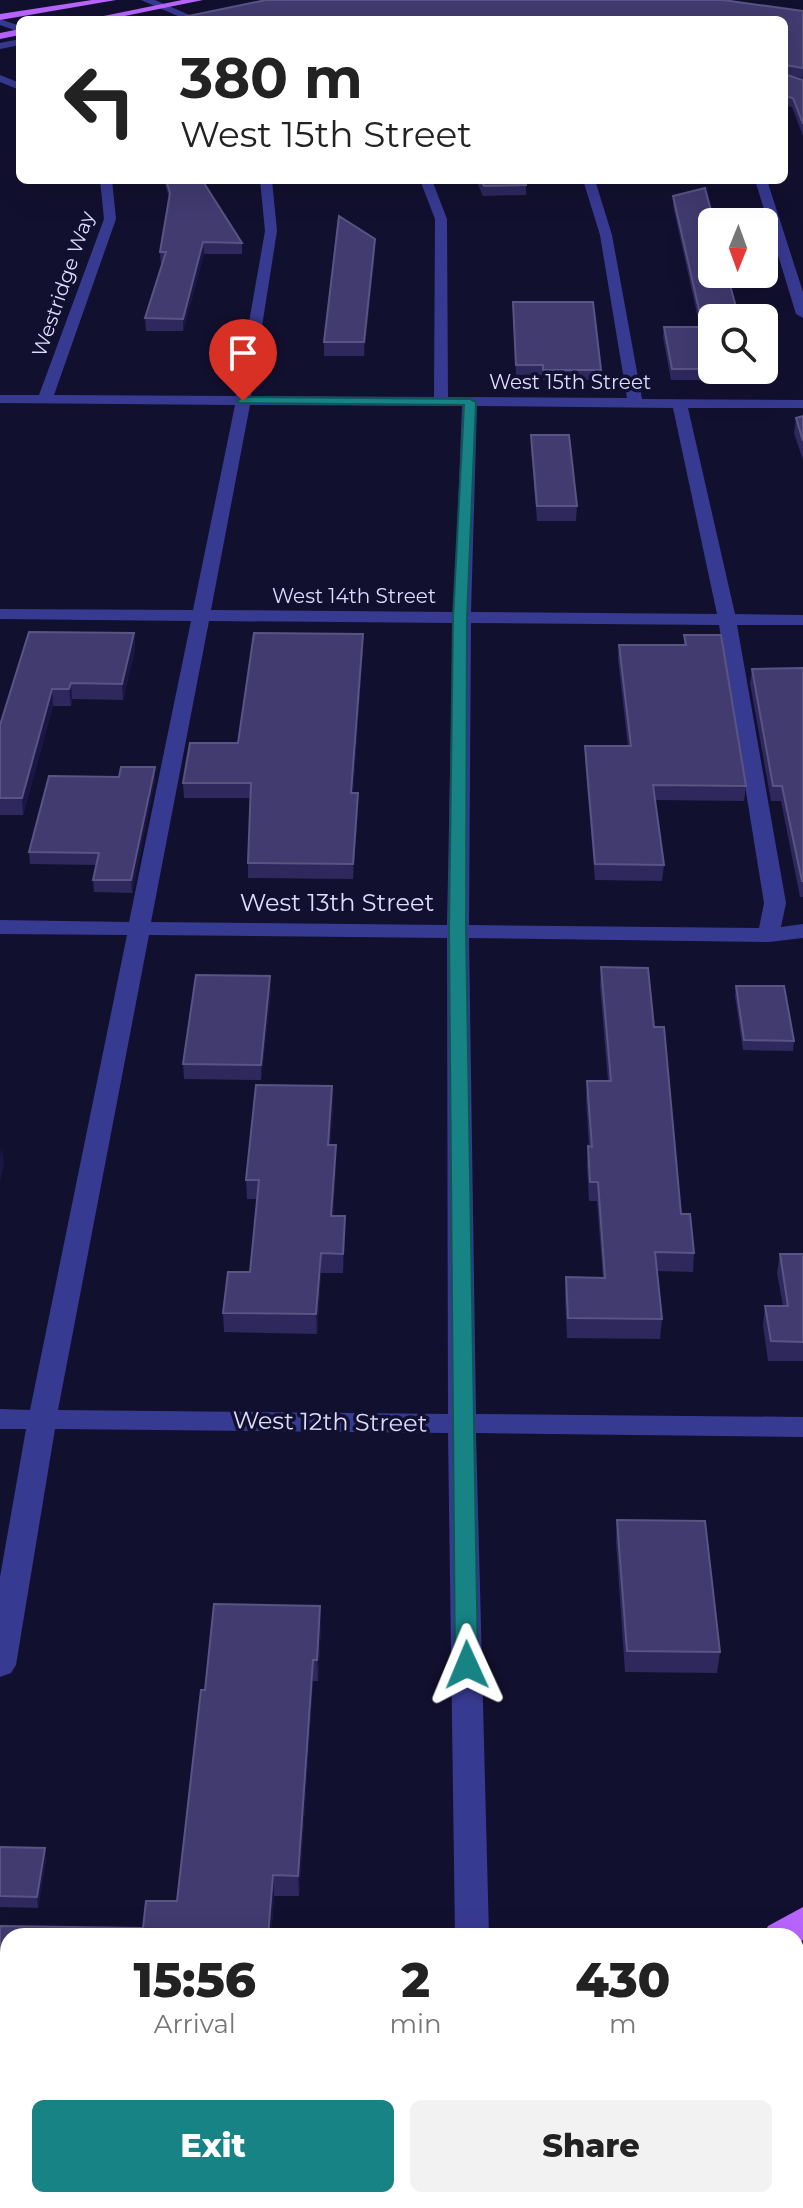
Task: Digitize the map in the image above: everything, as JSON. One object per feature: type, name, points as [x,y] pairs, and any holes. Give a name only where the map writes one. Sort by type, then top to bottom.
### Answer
[{"type":"main road","points":[[22,16],[111,0]]},
{"type":"main road","points":[[108,16],[198,0]]},
{"type":"street","points":[[146,0],[186,16]]},
{"type":"street","points":[[169,16],[181,14]]},
{"type":"street","name":"Westridge Way","points":[[45,400],[110,219],[106,184]]},
{"type":"street","points":[[0,1665],[42,1420],[243,401],[271,231],[266,184]]},
{"type":"street","points":[[428,184],[441,219],[441,402]]},
{"type":"street","points":[[590,184],[606,235],[635,403]]},
{"type":"street","points":[[762,184],[803,314]]},
{"type":"street","points":[[785,253],[803,253]]},
{"type":"street","points":[[0,418],[3,400]]},
{"type":"street","name":"West 15th Street","points":[[3,400],[803,404]]},
{"type":"street","points":[[470,402],[460,618],[458,929],[462,1423],[472,1928]]},
{"type":"street","points":[[679,403],[727,620],[775,903],[769,935]]},
{"type":"street","name":"West 14th Street","points":[[0,614],[803,620]]},
{"type":"street","name":"West 13th Street","points":[[0,927],[458,929],[769,935],[803,931]]},
{"type":"street","name":"West 13th Street","points":[[769,935],[803,947]]},
{"type":"street","name":"West 12th Street","points":[[0,1419],[803,1427]]},
{"type":"building","points":[[266,0],[723,0],[803,11],[803,68],[788,66],[788,16],[188,16]]},
{"type":"building","points":[[788,75],[803,80],[803,124],[793,98],[788,97]]},
{"type":"building","points":[[167,184],[205,184],[242,243],[203,242],[183,319],[145,318],[166,252],[160,252],[170,193]]},
{"type":"building","points":[[483,184],[526,185],[484,186]]},
{"type":"building","points":[[705,188],[710,208],[698,208],[698,288],[731,288],[735,304],[698,305],[673,196]]},
{"type":"building","points":[[339,216],[375,239],[364,342],[324,342]]},
{"type":"building","points":[[513,302],[593,302],[601,370],[543,370],[543,365],[516,365]]},
{"type":"building","points":[[664,327],[698,327],[698,369],[672,369]]},
{"type":"building","points":[[803,416],[803,441],[796,418]]},
{"type":"building","points":[[531,435],[569,435],[577,506],[537,506]]},
{"type":"building","points":[[29,632],[134,633],[122,684],[71,683],[69,689],[52,689],[22,798],[0,798],[0,725]]},
{"type":"building","points":[[254,633],[363,634],[351,793],[358,793],[353,864],[248,863],[251,783],[183,783],[190,743],[238,743]]},
{"type":"building","points":[[684,635],[721,635],[746,786],[653,785],[664,865],[595,864],[585,746],[631,746],[619,645],[686,645]]},
{"type":"building","points":[[803,668],[802,881],[782,786],[773,786],[752,669]]},
{"type":"building","points":[[121,767],[155,767],[131,880],[93,880],[99,853],[29,852],[49,776],[119,777]]},
{"type":"building","points":[[601,967],[648,968],[654,1027],[664,1027],[681,1214],[690,1214],[694,1253],[655,1252],[662,1319],[568,1318],[566,1277],[605,1278],[598,1182],[590,1182],[588,1146],[592,1147],[587,1081],[611,1081]]},
{"type":"building","points":[[196,975],[270,976],[261,1065],[183,1064]]},
{"type":"building","points":[[736,986],[784,986],[794,1041],[744,1040]]},
{"type":"building","points":[[256,1085],[332,1086],[328,1145],[336,1145],[331,1216],[345,1216],[343,1254],[321,1253],[316,1314],[223,1313],[228,1272],[250,1272],[259,1180],[246,1180]]},
{"type":"building","points":[[780,1254],[803,1254],[803,1342],[771,1341],[765,1306],[788,1306]]},
{"type":"building","points":[[617,1520],[705,1521],[720,1652],[627,1651]]},
{"type":"building","points":[[214,1604],[320,1606],[317,1660],[313,1660],[298,1876],[273,1875],[269,1928],[143,1928],[146,1901],[177,1901],[201,1690],[205,1690]]},
{"type":"building","points":[[0,1847],[45,1848],[37,1897],[0,1896]]},
{"type":"building","points":[[0,1926],[143,1928],[0,1928]]},
{"type":"route","points":[[243,401],[470,402],[460,618],[458,929],[467,1665]]}]
